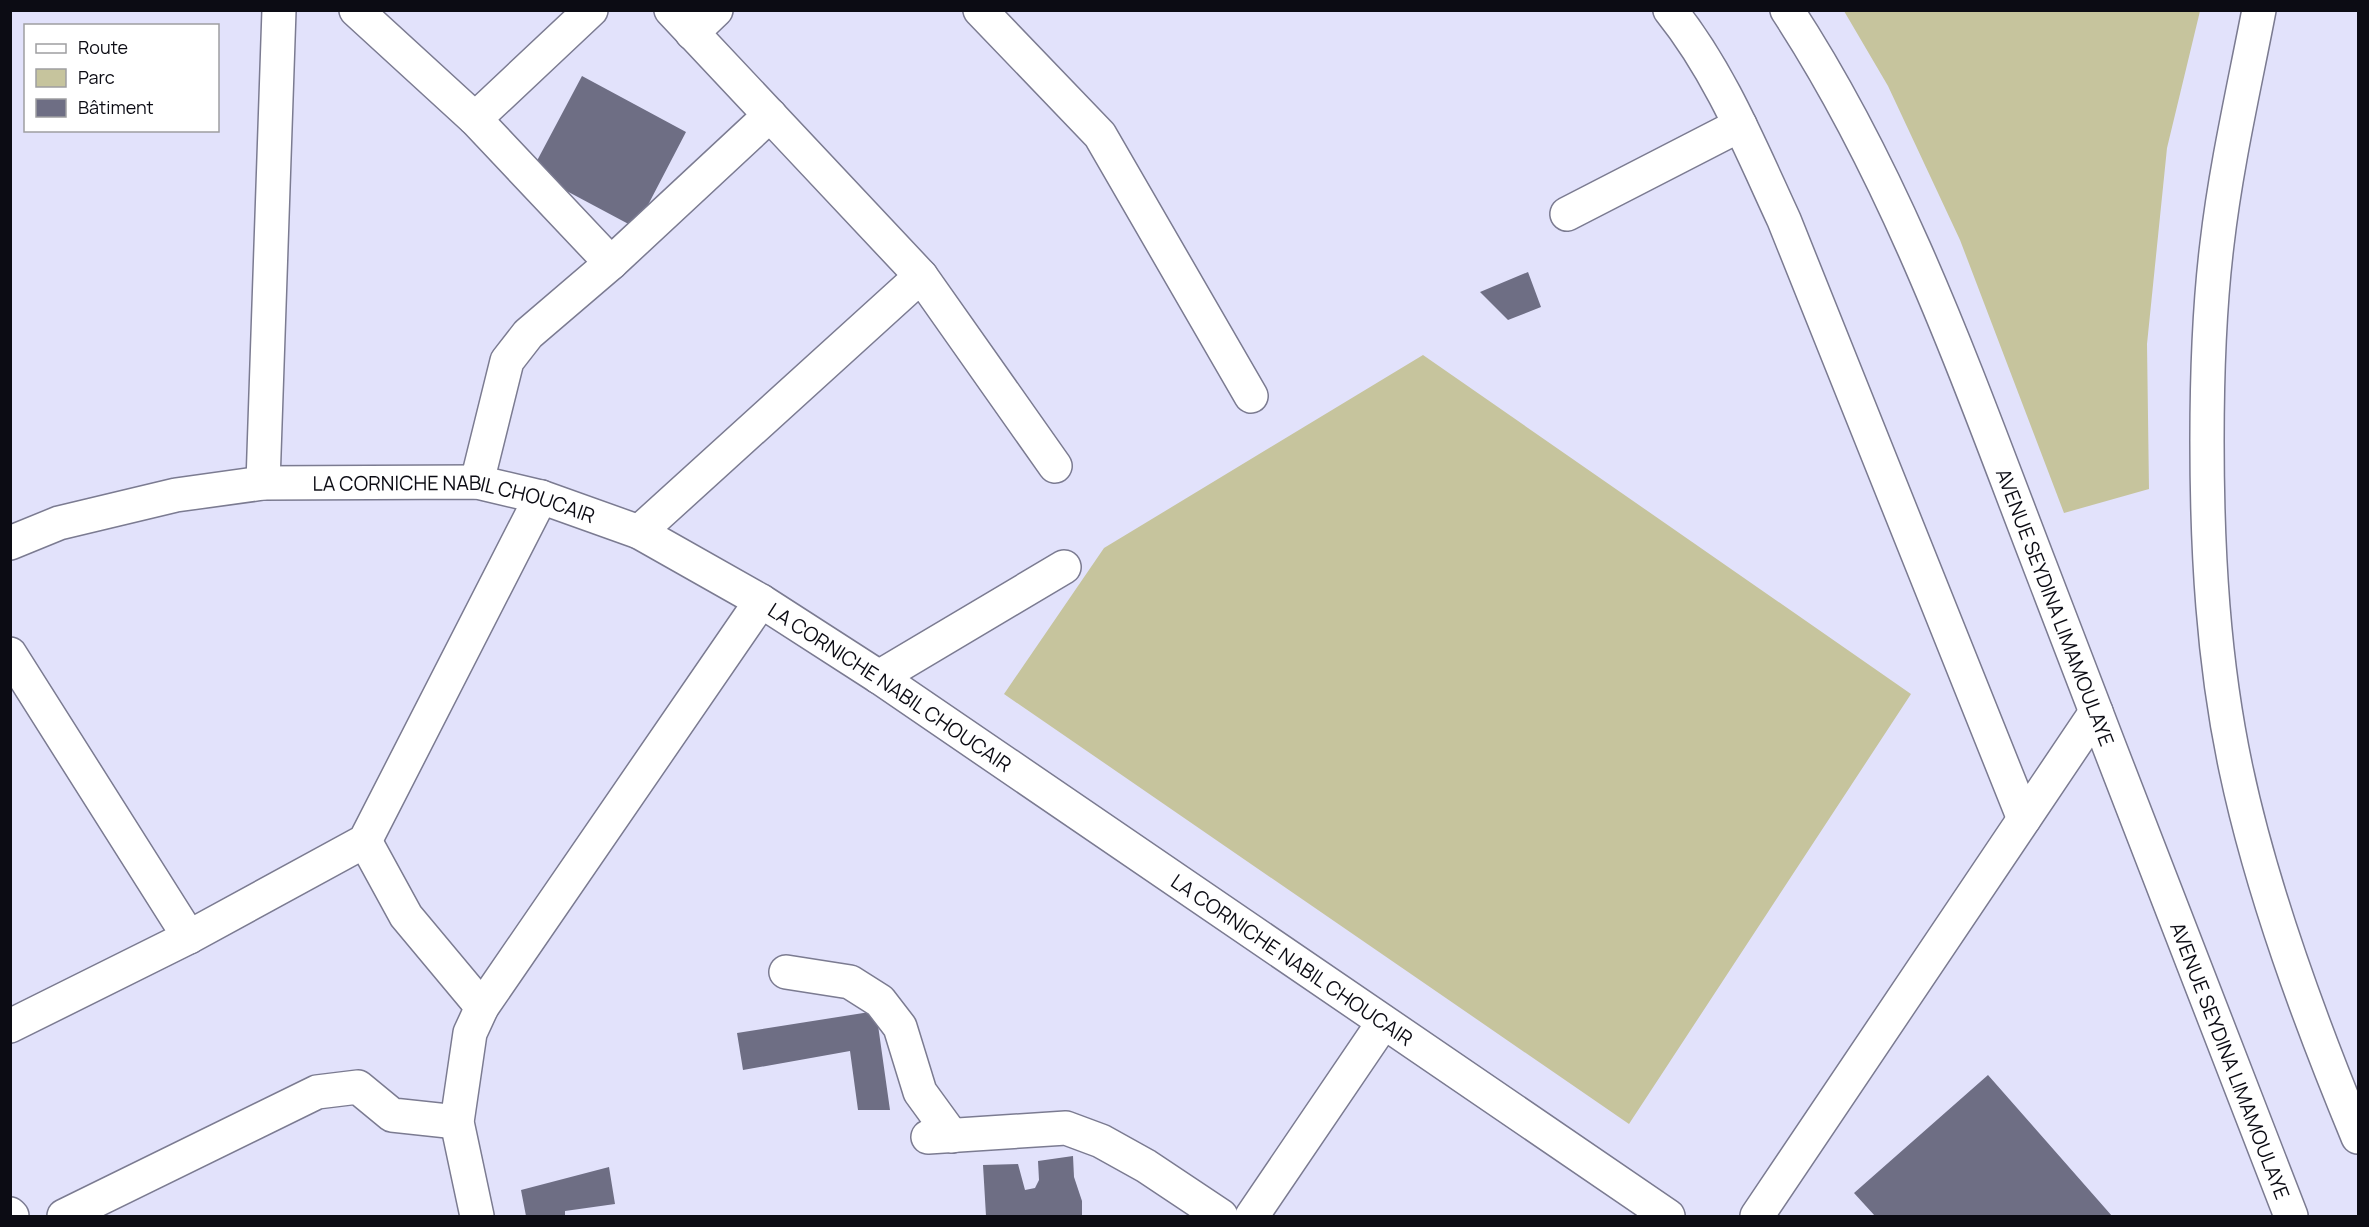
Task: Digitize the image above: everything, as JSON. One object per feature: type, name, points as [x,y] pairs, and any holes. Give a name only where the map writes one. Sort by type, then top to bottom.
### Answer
[{"type":"main road","points":[[263,483],[279,10]]},
{"type":"main road","points":[[356,10],[475,119],[611,263]]},
{"type":"main road","points":[[475,119],[591,10]]},
{"type":"main road","points":[[716,10],[682,22],[921,276],[1055,466]]},
{"type":"main road","points":[[980,10],[1100,135],[1251,396]]},
{"type":"main road","points":[[1670,10],[1689,34],[1740,125],[1784,220],[2024,819]]},
{"type":"main road","name":"AVENUE SEYDINA LIMAMOULAYE","points":[[1787,10],[1817,55],[1898,208],[2291,1216]]},
{"type":"main road","points":[[2259,10],[2217,244],[2207,360],[2207,495],[2211,595],[2220,680],[2236,770],[2262,872],[2328,1064],[2358,1137]]},
{"type":"main road","points":[[477,482],[507,361],[528,334],[611,263],[770,115]]},
{"type":"main road","points":[[1567,214],[1740,125]]},
{"type":"main road","points":[[639,532],[921,276]]},
{"type":"main road","name":"LA CORNICHE NABIL CHOUCAIR","points":[[10,543],[59,523],[129,506],[176,495],[263,483],[477,482],[541,497],[639,532],[761,601],[879,677],[1668,1216]]},
{"type":"main road","points":[[14,1016],[189,937],[365,841],[541,497]]},
{"type":"main road","points":[[879,677],[1064,567]]},
{"type":"main road","points":[[477,1216],[457,1122],[470,1033],[482,1007],[761,601]]},
{"type":"main road","points":[[10,654],[189,937]]},
{"type":"main road","points":[[1756,1216],[2096,712]]},
{"type":"main road","points":[[365,841],[406,916],[482,1007]]},
{"type":"main road","points":[[786,972],[850,982],[880,1001],[900,1027],[920,1092],[940,1137],[1066,1128],[1101,1141],[1146,1166],[1221,1216]]},
{"type":"main road","points":[[1252,1216],[1383,1023]]},
{"type":"main road","points":[[64,1216],[317,1092],[358,1087],[392,1115],[457,1122]]},
{"type":"green space","points":[[1844,11],[2200,11],[2167,148],[2147,344],[2149,489],[2064,513],[1960,240],[1888,86]]},
{"type":"green space","points":[[1423,355],[1911,694],[1629,1124],[1004,694],[1104,548]]},
{"type":"building","points":[[582,76],[686,132],[636,228],[531,172]]},
{"type":"building","points":[[1528,272],[1541,307],[1508,320],[1480,292]]},
{"type":"building","points":[[876,1011],[890,1110],[858,1110],[850,1051],[743,1070],[737,1033]]},
{"type":"building","points":[[1988,1075],[2112,1216],[1875,1216],[1854,1193]]},
{"type":"building","points":[[1073,1156],[1074,1177],[1082,1201],[1082,1216],[986,1216],[983,1165],[1018,1164],[1025,1190],[1035,1188],[1039,1180],[1038,1161]]},
{"type":"building","points":[[609,1167],[615,1204],[565,1211],[565,1216],[526,1216],[521,1190]]}]
